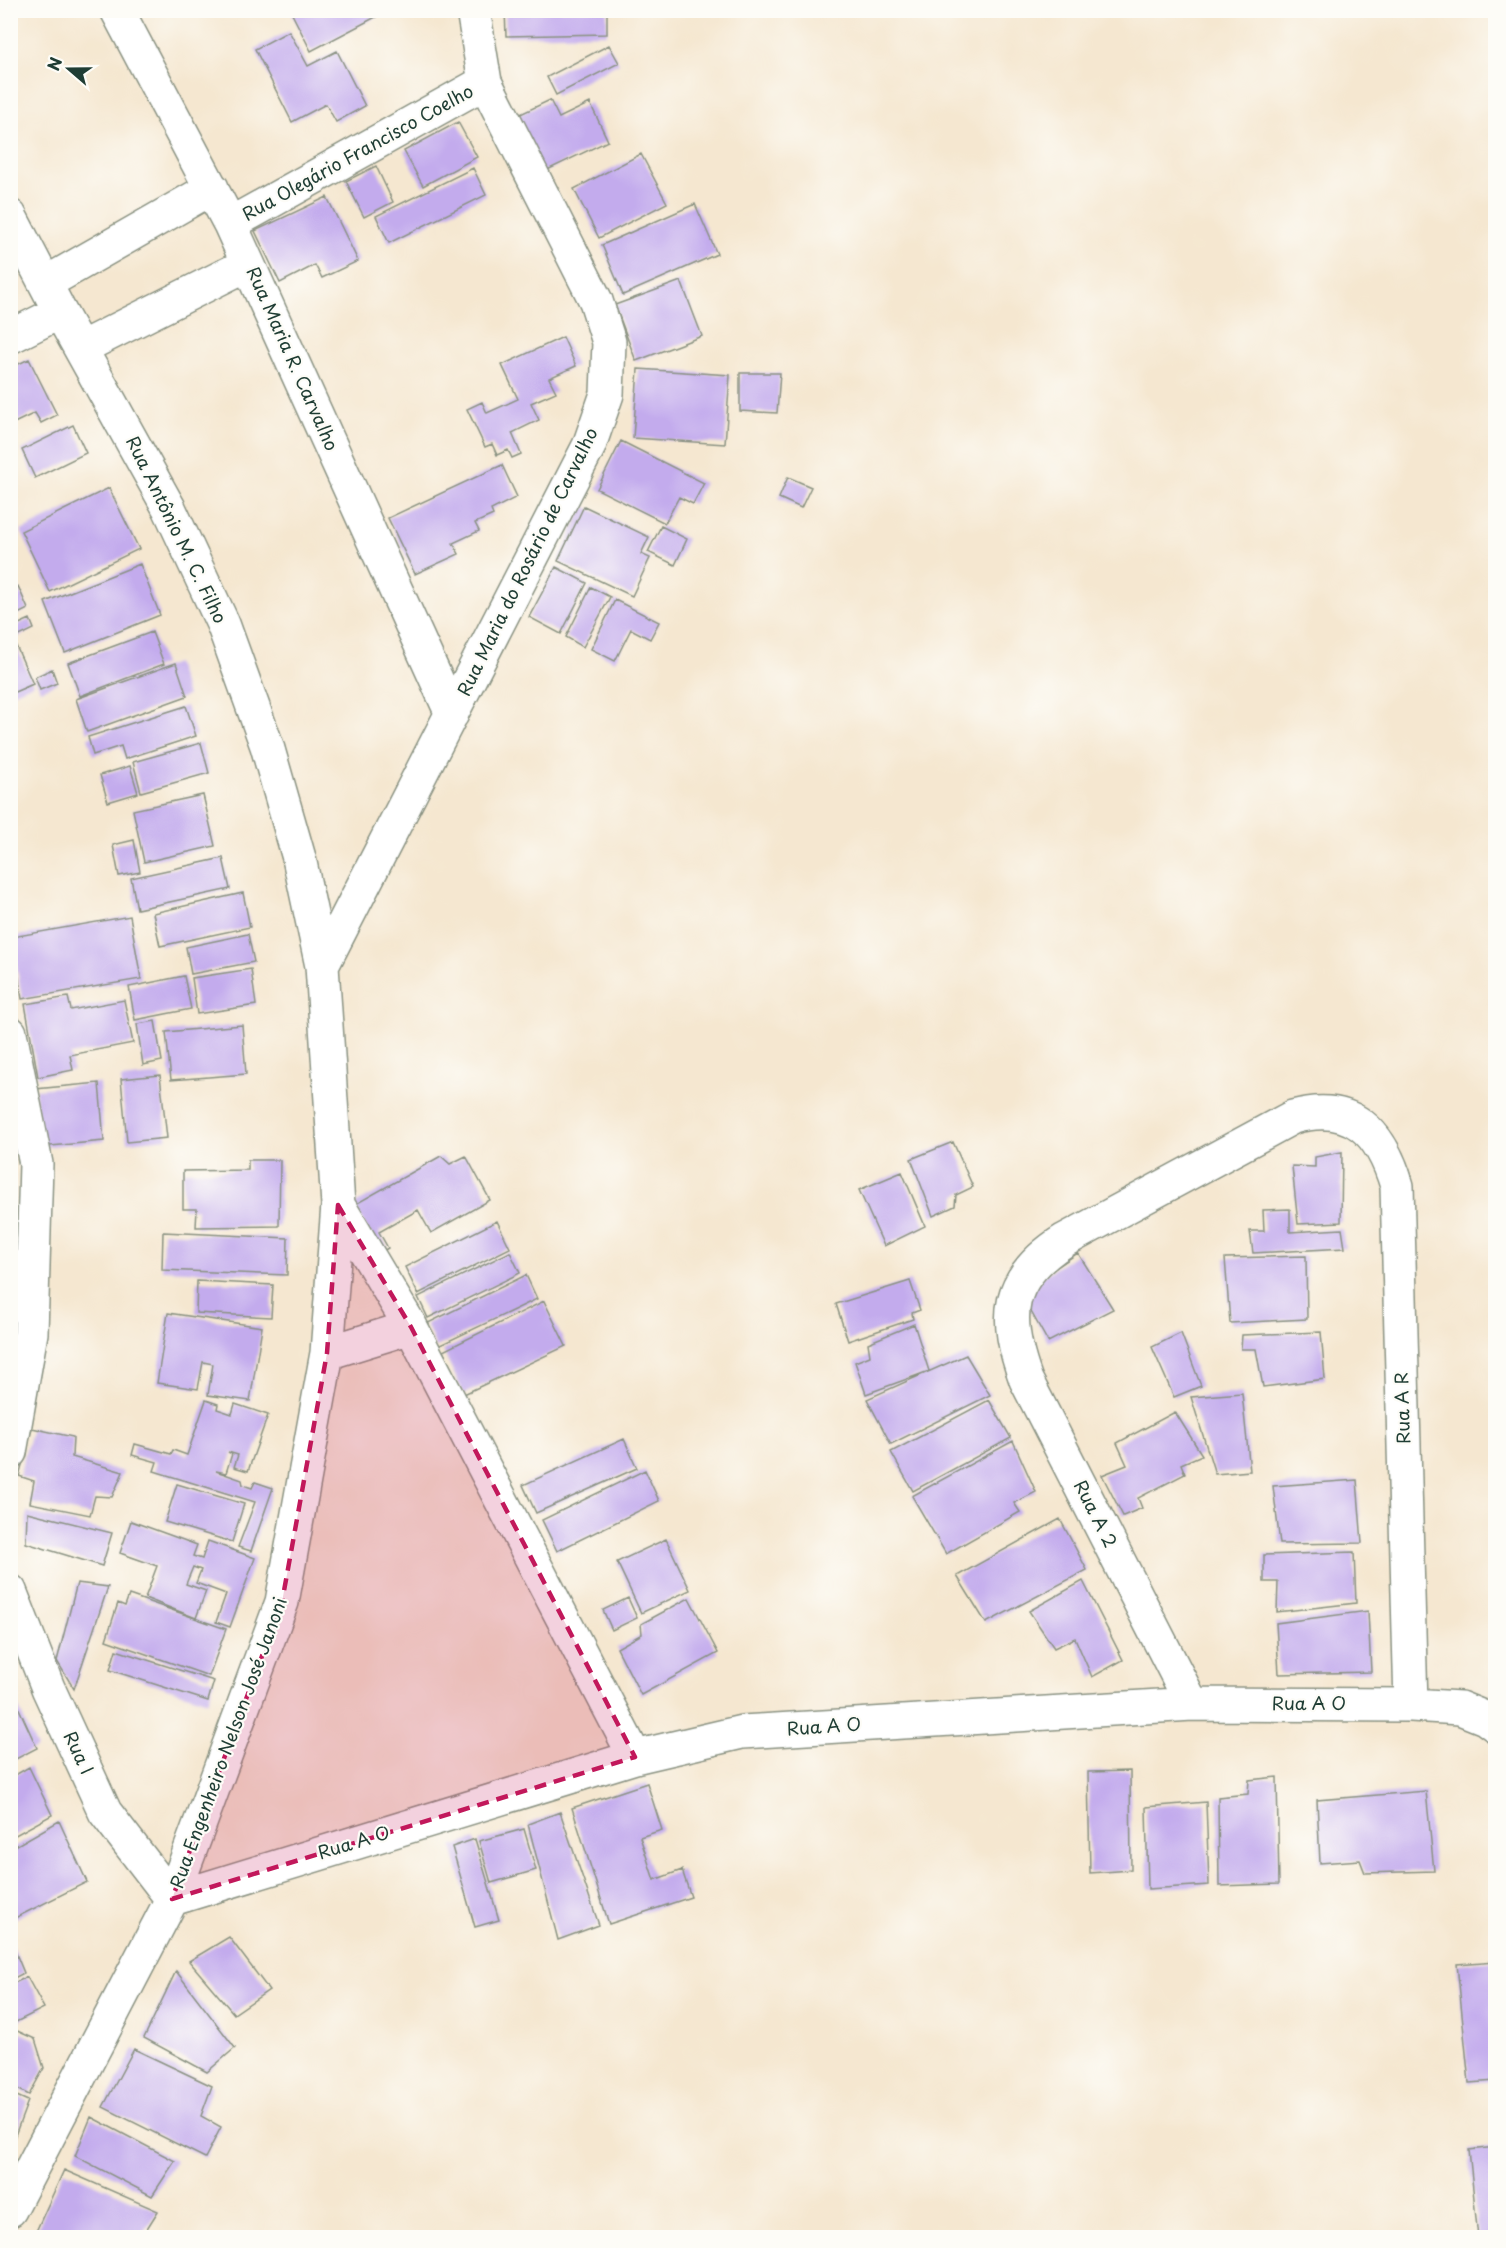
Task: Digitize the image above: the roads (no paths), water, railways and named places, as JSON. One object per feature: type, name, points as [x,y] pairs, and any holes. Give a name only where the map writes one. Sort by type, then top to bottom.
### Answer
[{"type":"street","name":"Rua Maria R. Carvalho","points":[[117,10],[230,224],[452,714]]},
{"type":"street","points":[[458,10],[479,49]]},
{"type":"street","name":"Rua Maria do Rosário de Carvalho","points":[[322,966],[589,446],[607,394],[609,342],[596,302],[485,82],[473,10]]},
{"type":"street","name":"Rua Olegário Francisco Coelho","points":[[230,224],[485,82]]},
{"type":"street","points":[[10,337],[53,298],[212,188]]},
{"type":"street","name":"Rua Antônio M. C. Filho","points":[[10,216],[169,508],[223,624],[267,746],[299,858],[322,966]]},
{"type":"street","points":[[81,348],[248,264]]},
{"type":"street","name":"Rua Engenheiro Nelson José Janoni","points":[[10,2210],[172,1899],[282,1602],[327,1353],[338,1205],[322,966]]},
{"type":"street","points":[[10,1033],[36,1164],[31,1333],[10,1452]]},
{"type":"street","name":"Rua A 2","points":[[1192,1704],[1026,1380],[1017,1354],[1012,1321],[1015,1302],[1025,1273],[1046,1252],[1293,1117],[1314,1111],[1335,1112],[1359,1123]]},
{"type":"street","name":"Rua A R","points":[[1359,1123],[1377,1139],[1390,1162],[1397,1186],[1411,1705]]},
{"type":"street","name":"Rua Engenheiro Nelson José Janoni","points":[[338,1205],[411,1327],[635,1757]]},
{"type":"street","points":[[327,1353],[411,1327]]},
{"type":"street","name":"Rua I","points":[[10,1591],[48,1688],[105,1812],[172,1899]]},
{"type":"street","name":"Rua A O","points":[[172,1899],[635,1757],[742,1732],[1192,1704],[1411,1705],[1461,1708],[1485,1718],[1496,1726]]},
{"type":"street","points":[[1461,1708],[1496,1711]]}]
